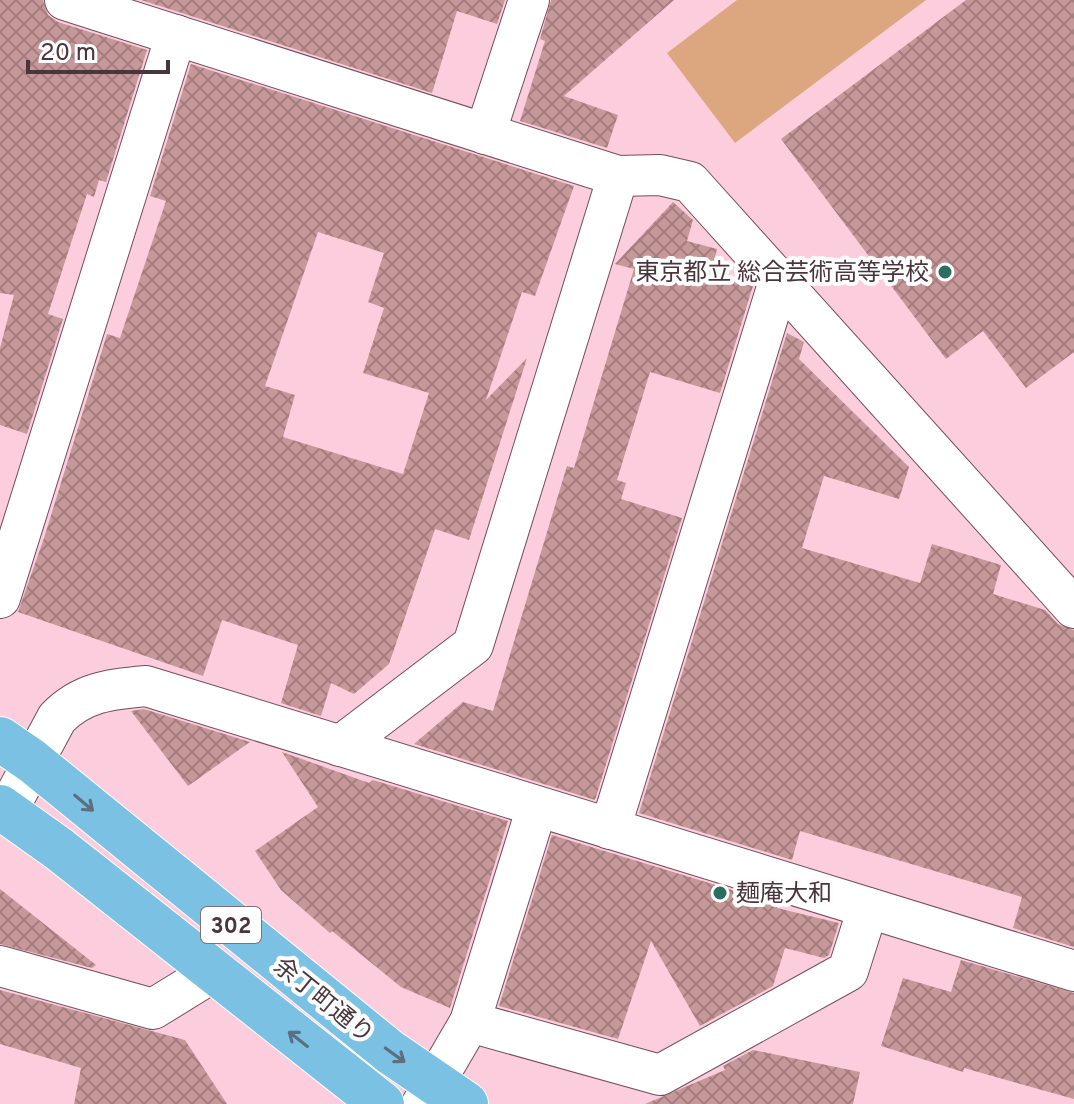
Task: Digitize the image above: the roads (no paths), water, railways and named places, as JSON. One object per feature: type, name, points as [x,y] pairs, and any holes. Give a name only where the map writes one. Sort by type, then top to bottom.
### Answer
[{"type":"main road","name":"余丁町通り","points":[[16,750],[441,1097]]},
{"type":"main road","name":"余丁町通り","points":[[3,809],[382,1104]]},
{"type":"street","points":[[65,0],[618,176],[660,175],[690,182],[1074,608]]},
{"type":"street","points":[[485,134],[529,0]]},
{"type":"street","points":[[0,598],[176,35]]},
{"type":"street","points":[[340,746],[473,645],[618,176]]},
{"type":"street","points":[[610,829],[779,281]]},
{"type":"street","points":[[3,809],[16,750],[68,706],[102,689],[146,686],[1074,971]]},
{"type":"street","points":[[441,1097],[470,1022],[537,807]]},
{"type":"street","points":[[470,1022],[660,1075],[848,971],[868,908]]},
{"type":"street","points":[[0,966],[153,1009],[213,972]]},
{"type":"place","name":"東京都立 総合芸術高等学校","points":[[945,272]]},
{"type":"place","name":"麺庵大和","points":[[720,893]]}]
